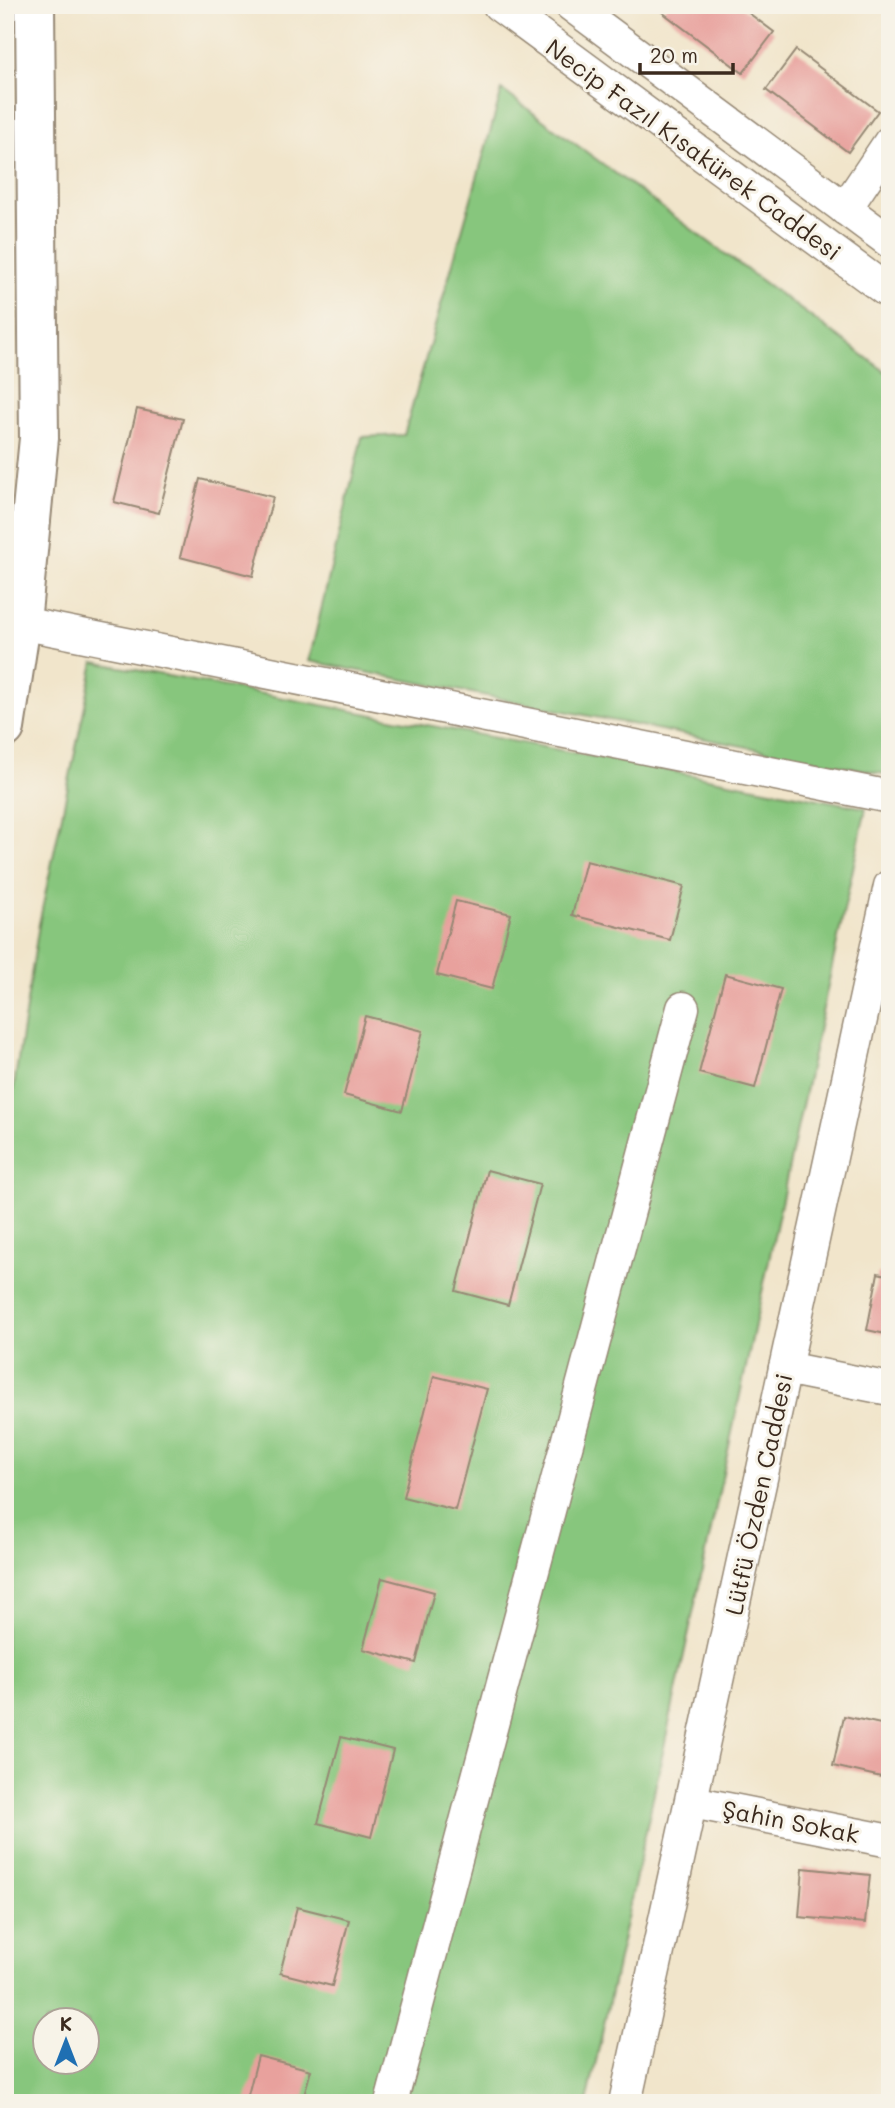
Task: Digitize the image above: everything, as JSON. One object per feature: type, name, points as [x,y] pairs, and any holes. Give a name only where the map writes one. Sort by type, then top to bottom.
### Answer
[{"type":"main road","points":[[5,728],[20,623],[39,438],[35,5]]},
{"type":"street","name":"Necip Fazıl Kısakürek Caddesi","points":[[499,5],[890,293]]},
{"type":"street","name":"Necip Fazıl Kısakürek Caddesi","points":[[571,5],[890,242]]},
{"type":"street","points":[[845,209],[890,142]]},
{"type":"street","points":[[20,623],[890,797]]},
{"type":"street","name":"Lütfü Özden Caddesi","points":[[625,2103],[785,1368],[881,967],[890,886]]},
{"type":"street","points":[[391,2103],[683,1008]]},
{"type":"street","points":[[785,1368],[890,1389]]},
{"type":"street","name":"Şahin Sokak","points":[[692,1802],[890,1841]]},
{"type":"green space","points":[[502,90],[890,375],[890,775],[309,661],[362,437],[404,435]]},
{"type":"green space","points":[[94,662],[866,808],[587,2103],[5,2103],[5,1144],[39,924]]},
{"type":"building","points":[[667,5],[738,5],[774,32],[743,73],[662,12]]},
{"type":"building","points":[[796,50],[878,111],[848,152],[766,90]]},
{"type":"building","points":[[137,409],[183,419],[159,513],[114,502]]},
{"type":"building","points":[[200,479],[273,497],[253,576],[180,557]]},
{"type":"building","points":[[586,861],[684,886],[670,940],[572,915]]},
{"type":"building","points":[[456,901],[511,914],[492,989],[437,975]]},
{"type":"building","points":[[725,974],[781,989],[755,1088],[699,1073]]},
{"type":"building","points":[[365,1016],[423,1031],[402,1111],[344,1095]]},
{"type":"building","points":[[487,1170],[540,1184],[508,1305],[456,1291]]},
{"type":"building","points":[[878,1273],[890,1276],[890,1335],[867,1330]]},
{"type":"building","points":[[434,1376],[487,1389],[455,1510],[403,1497]]},
{"type":"building","points":[[382,1578],[434,1592],[416,1663],[363,1649]]},
{"type":"building","points":[[844,1716],[890,1726],[890,1779],[833,1766]]},
{"type":"building","points":[[341,1737],[393,1750],[371,1837],[318,1823]]},
{"type":"building","points":[[803,1868],[870,1875],[865,1923],[799,1917]]},
{"type":"building","points":[[297,1907],[349,1920],[332,1986],[280,1973]]},
{"type":"building","points":[[258,2056],[311,2070],[302,2103],[246,2103]]}]
